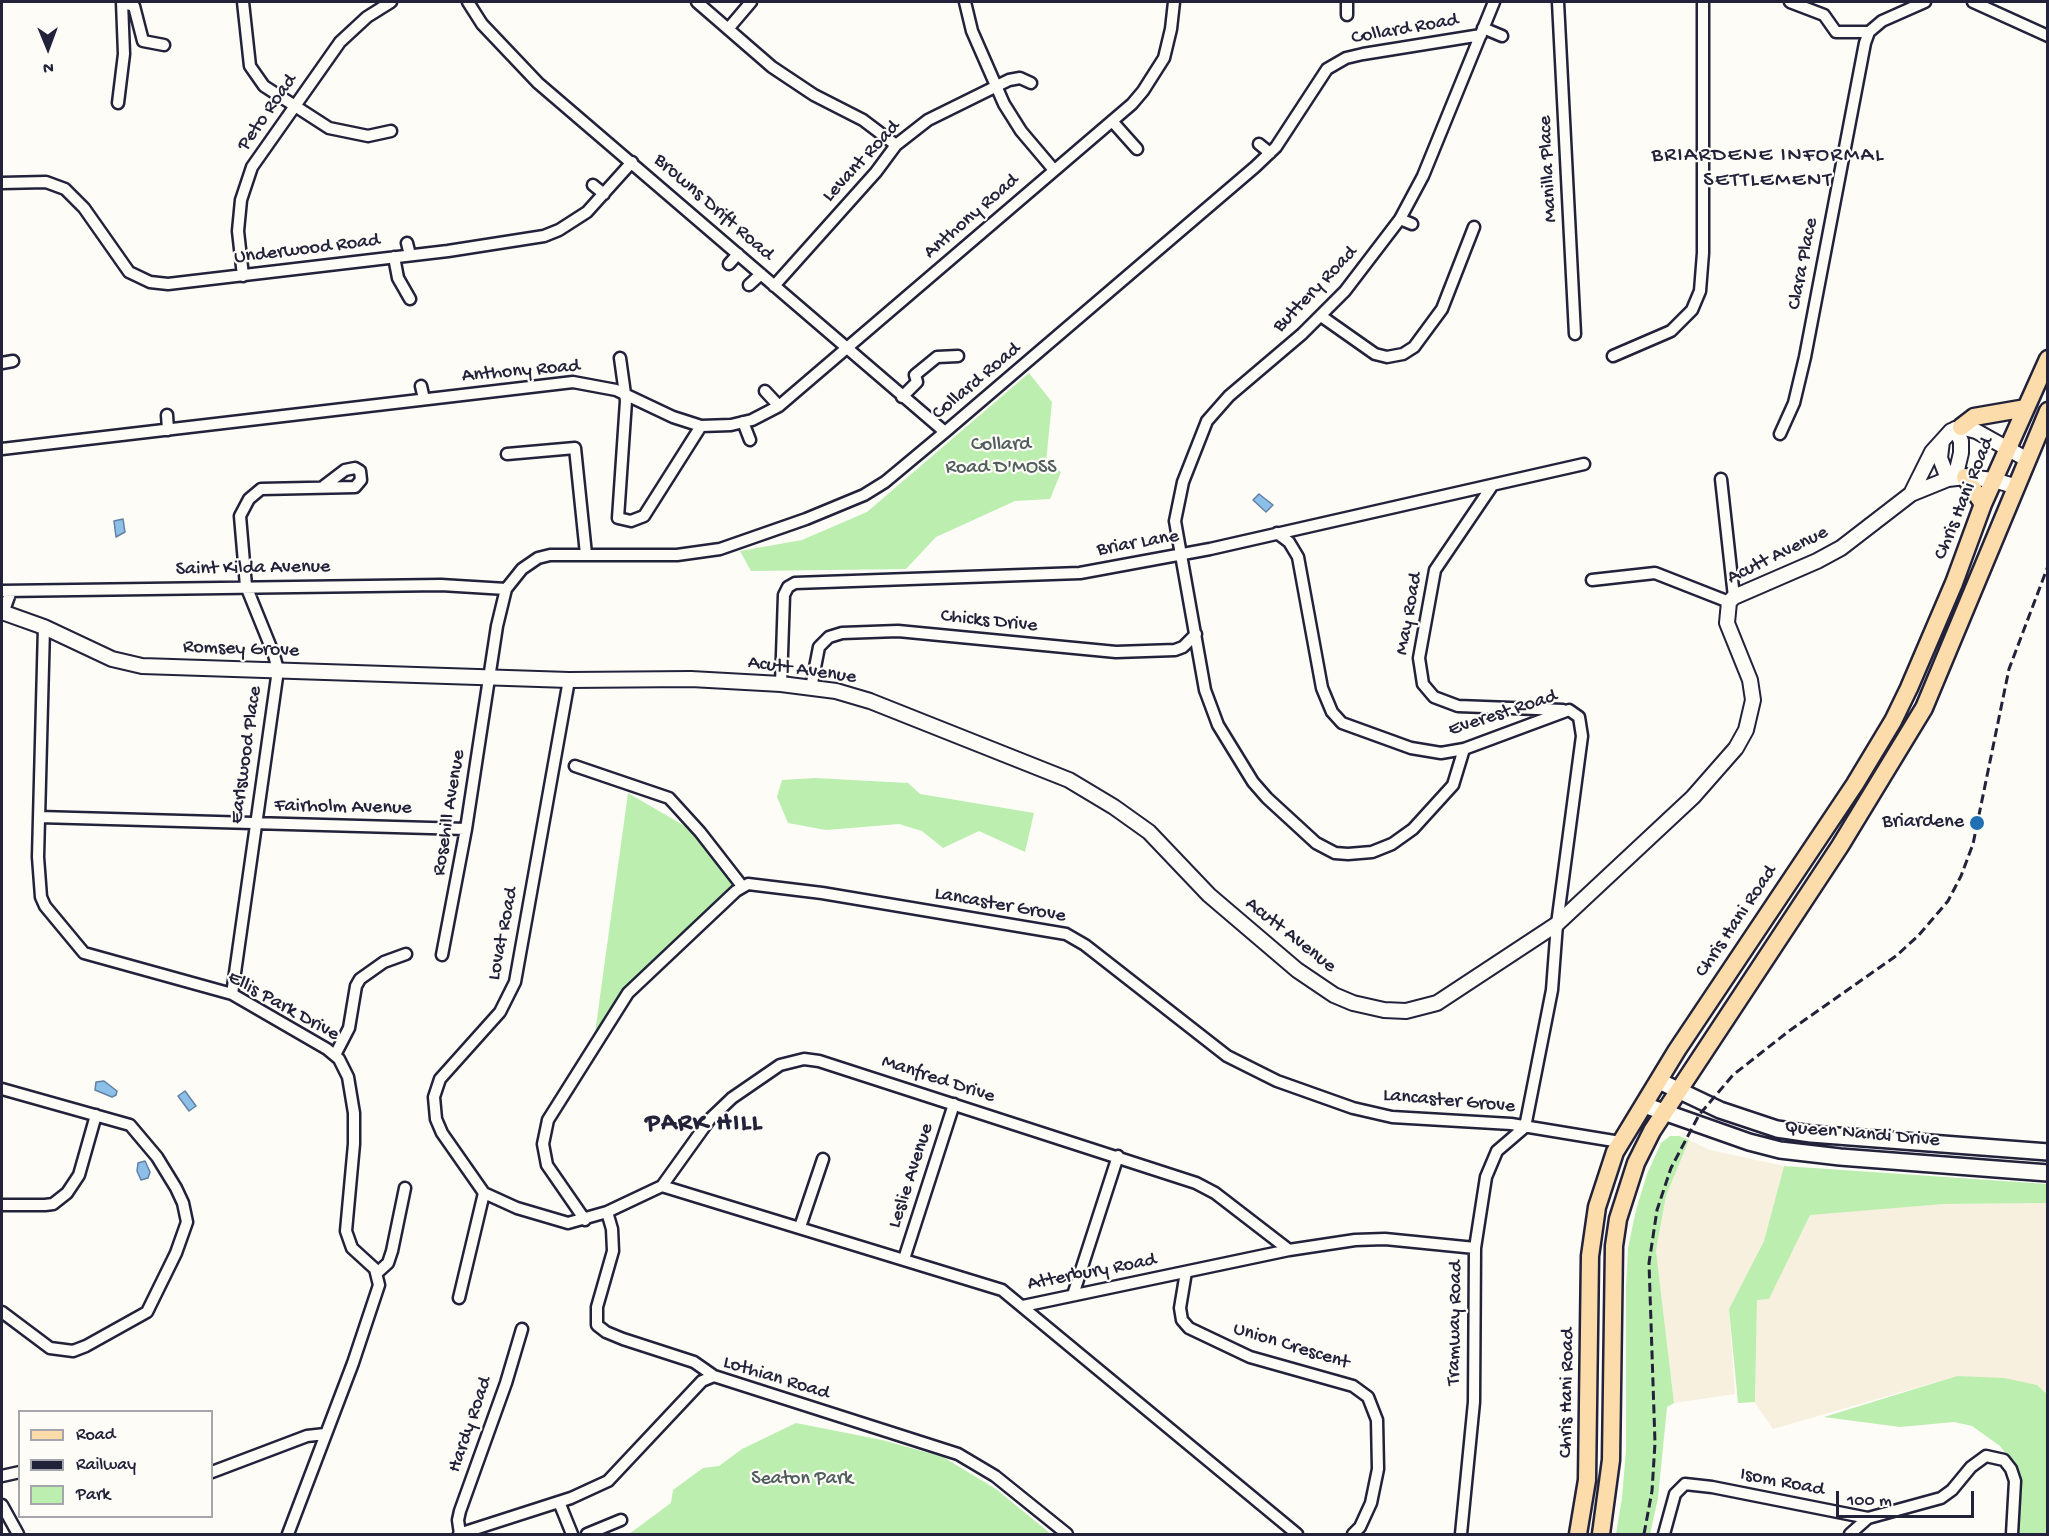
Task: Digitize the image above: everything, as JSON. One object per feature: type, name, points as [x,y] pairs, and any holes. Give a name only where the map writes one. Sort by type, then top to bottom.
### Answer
[{"type":"main road","name":"Chris Hani Road","points":[[1578,1534],[1587,1480],[1590,1366],[1589,1283],[1595,1219],[1606,1179],[1620,1142],[1855,784],[1893,721],[1954,583],[1983,504],[2048,359]]},
{"type":"main road","points":[[1958,428],[1974,417],[2026,408]]},
{"type":"main road","points":[[1601,1534],[1611,1460],[1612,1275],[1618,1220],[1636,1163],[1678,1090],[1901,749],[1944,664],[2048,411]]},
{"type":"main road","points":[[1956,478],[1983,504]]},
{"type":"main road","name":"Queen Nandi Drive","points":[[1659,1081],[1720,1110],[1777,1129],[1811,1134],[2048,1152]]},
{"type":"main road","name":"Queen Nandi Drive","points":[[1644,1105],[1749,1142],[1797,1153],[2048,1173]]},
{"type":"main road","points":[[1590,1366],[1599,1368],[1611,1386]]},
{"type":"street","points":[[118,103],[124,54],[123,2],[134,6],[143,41],[164,45]]},
{"type":"street","points":[[243,2],[250,66],[264,86],[329,128],[368,136],[391,131]]},
{"type":"street","name":"Peto Road","points":[[243,276],[238,231],[244,185],[264,146],[340,42],[367,16],[391,2]]},
{"type":"street","name":"Browns Drift Road","points":[[468,2],[482,24],[509,56],[538,83],[945,432]]},
{"type":"street","points":[[697,2],[803,88],[863,120],[896,145]]},
{"type":"street","points":[[728,29],[752,2]]},
{"type":"street","points":[[965,2],[972,31],[1012,119],[1054,170]]},
{"type":"street","name":"Anthony Road","points":[[2,449],[573,382],[602,385],[673,417],[701,426],[743,422],[779,406],[1112,121],[1143,91],[1157,71],[1168,44],[1174,2]]},
{"type":"street","points":[[1347,2],[1347,15]]},
{"type":"street","name":"Buttery Road","points":[[1464,749],[1453,785],[1432,810],[1401,838],[1384,848],[1360,854],[1325,849],[1267,798],[1225,740],[1205,690],[1175,521],[1177,502],[1207,421],[1228,396],[1321,316],[1345,291],[1400,219],[1423,176],[1494,2]]},
{"type":"street","name":"Manilla Place","points":[[1558,2],[1575,334]]},
{"type":"street","points":[[1613,356],[1671,331],[1692,310],[1700,291],[1704,253],[1702,2]]},
{"type":"street","points":[[1790,2],[1824,15],[1836,32],[1871,31],[1890,16],[1925,2]]},
{"type":"street","points":[[1973,2],[2048,36]]},
{"type":"street","name":"Clara Place","points":[[1780,434],[1794,403],[1805,357],[1871,31]]},
{"type":"street","points":[[1482,32],[1502,36]]},
{"type":"street","name":"Collard Road","points":[[506,589],[516,575],[538,558],[586,554],[696,554],[746,540],[864,495],[885,482],[945,432],[1270,153],[1318,79],[1336,63],[1363,54],[1482,32]]},
{"type":"street","name":"Levant Road","points":[[774,286],[876,172],[896,145],[928,120],[996,87],[1016,78],[1031,82]]},
{"type":"street","points":[[1112,121],[1137,149]]},
{"type":"street","points":[[1259,144],[1270,153]]},
{"type":"street","name":"Underwood Road","points":[[2,183],[46,182],[66,189],[84,208],[122,266],[138,278],[168,284],[526,241],[544,236],[578,219],[632,162]]},
{"type":"street","points":[[593,185],[604,194]]},
{"type":"street","points":[[1400,219],[1412,224]]},
{"type":"street","points":[[1321,316],[1375,354],[1387,357],[1403,354],[1414,347],[1442,309],[1474,227]]},
{"type":"street","points":[[407,243],[410,255]]},
{"type":"street","points":[[729,264],[738,254]]},
{"type":"street","points":[[394,257],[398,278],[410,298]]},
{"type":"street","points":[[749,285],[761,274]]},
{"type":"street","points":[[902,397],[917,382],[915,375],[937,357],[958,356]]},
{"type":"street","points":[[620,358],[626,394],[617,513],[621,519],[637,520],[644,516],[701,426]]},
{"type":"street","points":[[421,386],[424,399]]},
{"type":"street","points":[[765,391],[779,406]]},
{"type":"street","points":[[167,415],[168,430]]},
{"type":"street","points":[[743,422],[750,440]]},
{"type":"street","points":[[1956,478],[1961,447],[1958,428],[1976,431],[2028,459]]},
{"type":"street","name":"Acutt Avenue","points":[[1911,494],[1927,460],[1943,438],[1958,428]]},
{"type":"street","points":[[1943,438],[1940,458],[1956,478]]},
{"type":"street","points":[[507,454],[575,448],[586,554]]},
{"type":"street","name":"Briar Lane","points":[[782,684],[784,596],[788,587],[795,583],[1060,575],[1180,555],[1584,464]]},
{"type":"street","name":"Acutt Avenue","points":[[490,677],[569,680],[691,679],[782,684],[836,691],[870,701],[1069,780],[1149,832],[1209,895],[1297,970],[1334,995],[1353,1003],[1384,1010],[1406,1011],[1437,1003],[1557,924],[1693,797],[1736,748],[1752,712],[1752,689],[1729,633],[1727,613],[1732,600],[1841,548],[1911,494],[1956,478],[1994,480],[2017,487]]},
{"type":"street","points":[[1592,580],[1655,573],[1732,600],[1721,479]]},
{"type":"street","name":"Earlswood Place","points":[[232,994],[278,670],[246,586],[239,527],[240,516],[249,499],[261,489],[324,486]]},
{"type":"street","name":"May Road","points":[[1492,486],[1435,570],[1419,658],[1423,684],[1428,692],[1440,701],[1458,706],[1569,710]]},
{"type":"street","name":"Everest Road","points":[[1277,533],[1289,542],[1298,557],[1322,688],[1335,717],[1348,726],[1411,748],[1441,753],[1464,749],[1569,710],[1579,717],[1582,736],[1557,924],[1552,990],[1525,1127]]},
{"type":"street","name":"Saint Kilda Avenue","points":[[6,591],[441,585],[506,589]]},
{"type":"street","points":[[490,677],[506,589]]},
{"type":"street","points":[[2,612],[6,591]]},
{"type":"street","name":"Romsey Grove","points":[[2,612],[44,627],[127,663],[490,677]]},
{"type":"street","name":"Ellis Park Drive","points":[[44,627],[39,817],[41,897],[45,906],[84,953],[232,994],[335,1055],[348,1077],[354,1113],[354,1144],[345,1231],[352,1248],[370,1262],[377,1273]]},
{"type":"street","name":"Chicks Drive","points":[[811,688],[819,647],[829,637],[842,633],[898,631],[1116,652],[1176,650],[1183,647],[1196,634]]},
{"type":"street","name":"Rosehill Avenue","points":[[442,955],[466,829],[490,677]]},
{"type":"street","name":"Lovat Road","points":[[484,1193],[442,1133],[436,1119],[434,1097],[440,1079],[500,1012],[515,982],[569,680]]},
{"type":"street","points":[[459,1298],[484,1193],[517,1208],[568,1223],[585,1220],[547,1165],[543,1144],[548,1120],[628,993],[742,886],[700,832],[669,798],[575,766]]},
{"type":"street","name":"Fairholm Avenue","points":[[39,817],[466,829]]},
{"type":"street","name":"Lancaster Grove","points":[[742,886],[756,884],[822,893],[1066,934],[1085,945],[1214,1048],[1277,1081],[1380,1115],[1525,1127],[1620,1142]]},
{"type":"street","points":[[335,1055],[349,1028],[356,986],[360,979],[384,962],[406,954]]},
{"type":"street","name":"Manfred Drive","points":[[585,1220],[662,1186],[723,1105],[765,1074],[795,1059],[819,1061],[1118,1156],[1208,1189],[1289,1250]]},
{"type":"street","points":[[2,1089],[119,1120],[134,1128],[157,1157],[183,1203],[187,1217],[186,1228],[155,1299],[139,1318],[73,1351],[50,1348],[2,1312]]},
{"type":"street","name":"Leslie Avenue","points":[[904,1259],[954,1104]]},
{"type":"street","points":[[2,1205],[53,1204],[67,1193],[79,1175],[96,1115]]},
{"type":"street","name":"Tramway Road","points":[[1461,1534],[1474,1402],[1475,1248],[1490,1164],[1497,1151],[1525,1127]]},
{"type":"street","points":[[1073,1295],[1118,1156]]},
{"type":"street","points":[[800,1227],[823,1159]]},
{"type":"street","name":"Atterbury Road","points":[[662,1186],[993,1286],[1023,1306],[1289,1250],[1371,1239],[1475,1248]]},
{"type":"street","points":[[288,1534],[374,1303],[379,1284],[377,1273],[385,1267],[390,1257],[405,1188]]},
{"type":"street","points":[[607,1212],[612,1229],[613,1251],[597,1307],[597,1325],[606,1332],[623,1339],[694,1362],[714,1376]]},
{"type":"street","name":"Union Crescent","points":[[1186,1272],[1180,1308],[1182,1320],[1189,1328],[1250,1357],[1353,1386],[1368,1397],[1377,1420],[1378,1468],[1371,1503],[1360,1527],[1353,1534]]},
{"type":"street","points":[[1023,1306],[1297,1534]]},
{"type":"street","name":"Hardy Road","points":[[460,1534],[458,1520],[460,1511],[506,1383],[522,1329]]},
{"type":"street","name":"Lothian Road","points":[[460,1534],[559,1502],[608,1481],[702,1382],[714,1376],[958,1454],[995,1476],[1067,1534]]},
{"type":"street","points":[[213,1472],[307,1436],[325,1434]]},
{"type":"street","name":"Isom Road","points":[[1664,1534],[1675,1494],[1681,1486],[1690,1484],[1868,1518],[1941,1498],[1980,1459],[1996,1457],[2004,1460],[2011,1469],[2015,1481],[2012,1534]]},
{"type":"street","points":[[2,1476],[18,1472]]},
{"type":"street","points":[[559,1502],[572,1534]]},
{"type":"street","points":[[2,1505],[18,1534]]},
{"type":"street","points":[[1850,1534],[1868,1518]]},
{"type":"street","points":[[587,1534],[621,1520]]},
{"type":"shaded area","points":[[1689,1140],[1710,1150],[1784,1166],[1764,1241],[1729,1309],[1735,1394],[1674,1403],[1656,1251],[1666,1196]]},
{"type":"shaded area","points":[[2047,1203],[2047,1394],[2037,1385],[1957,1376],[1773,1429],[1755,1403],[1757,1300],[1769,1299],[1810,1214],[1944,1204]]},
{"type":"green space","name":"Collard Road D'MOSS","points":[[1029,373],[1052,402],[1046,462],[1061,472],[1050,499],[1015,501],[936,537],[906,569],[751,571],[740,551],[802,540],[867,512]]},
{"type":"green space","points":[[815,778],[908,783],[920,794],[1034,813],[1025,852],[979,831],[943,848],[922,831],[899,824],[826,830],[788,823],[777,797],[782,780]]},
{"type":"green space","points":[[628,793],[690,829],[735,884],[632,983],[595,1033]]},
{"type":"green space","points":[[1670,1136],[1679,1136],[1689,1140],[1666,1196],[1656,1251],[1674,1403],[1667,1407],[1658,1498],[1650,1534],[1616,1534],[1626,1450],[1628,1248],[1647,1174],[1661,1143]]},
{"type":"green space","points":[[1784,1166],[2047,1184],[2047,1203],[1944,1204],[1810,1215],[1769,1299],[1757,1300],[1755,1402],[1738,1403],[1729,1309],[1764,1241]]},
{"type":"green space","points":[[1957,1376],[2004,1378],[2037,1385],[2047,1394],[2047,1534],[2019,1534],[2019,1478],[2015,1465],[2000,1446],[1972,1426],[1954,1422],[1900,1427],[1824,1417]]},
{"type":"green space","name":"Seaton Park","points":[[796,1423],[882,1440],[943,1457],[996,1489],[1051,1534],[629,1534],[671,1503],[673,1490],[703,1468],[719,1466],[742,1449]]},
{"type":"water","points":[[1259,494],[1273,505],[1266,512],[1253,500]]},
{"type":"water","points":[[123,519],[125,532],[116,537],[114,521]]},
{"type":"water","points":[[104,1081],[117,1091],[116,1095],[112,1097],[95,1090],[96,1082]]},
{"type":"water","points":[[185,1091],[196,1106],[189,1111],[178,1096]]},
{"type":"water","points":[[145,1161],[150,1172],[148,1178],[141,1180],[137,1171],[138,1163]]},
{"type":"railway","points":[[1644,1534],[1652,1491],[1655,1443],[1649,1263],[1657,1210],[1671,1168],[1699,1115],[1733,1075],[1789,1031],[1896,956],[1918,936],[1948,901],[1961,876],[1973,844],[2009,669],[2048,566]]},
{"type":"place","name":"Briardene","points":[[1977,823]]},
{"type":"district","name":"BRIARDENE INFORMAL SETTLEMENT","points":[[1768,170]]},
{"type":"district","name":"PARK HILL","points":[[704,1125]]}]
